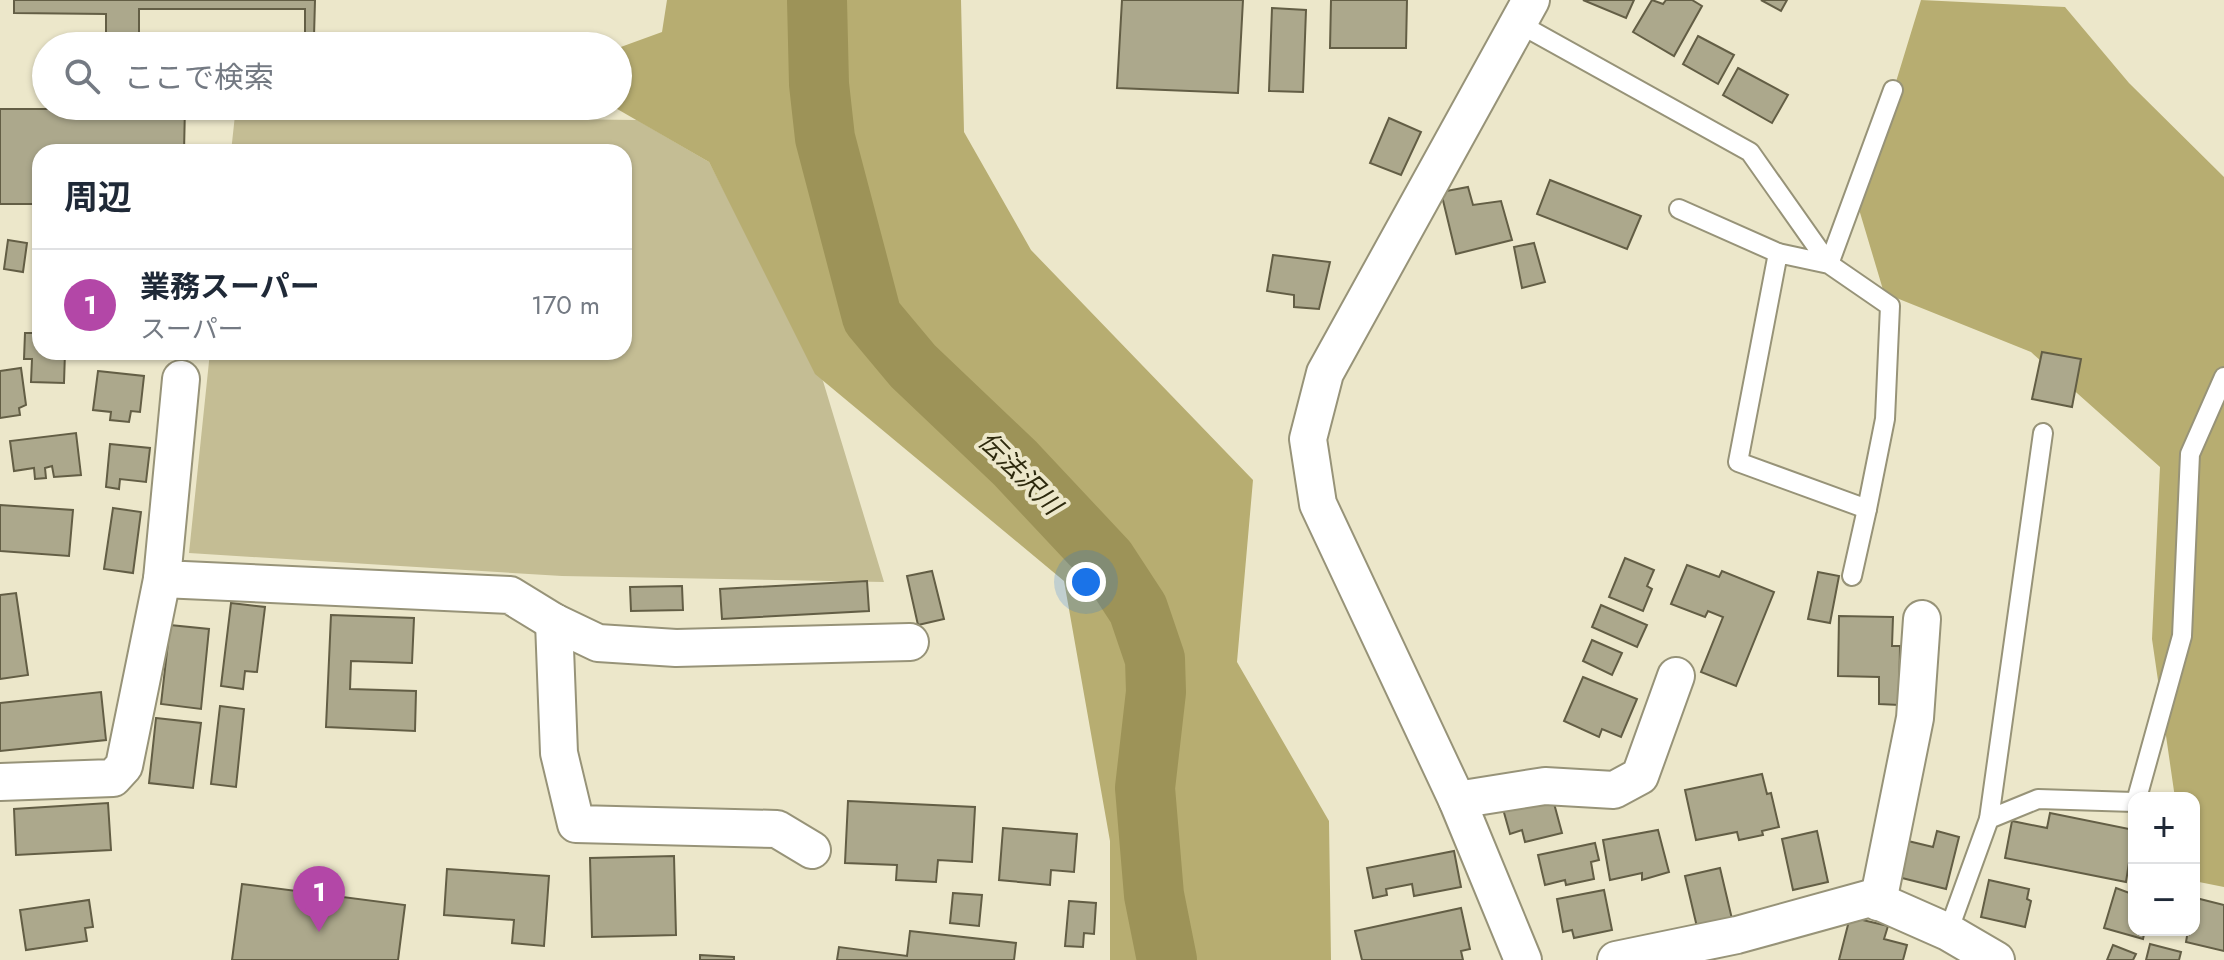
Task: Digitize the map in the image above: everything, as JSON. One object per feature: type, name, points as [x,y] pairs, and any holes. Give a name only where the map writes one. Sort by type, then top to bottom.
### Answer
[{"type":"street","points":[[1523,960],[1457,800],[1318,504],[1308,439],[1325,373],[1524,12]]},
{"type":"street","points":[[0,782],[113,778],[124,766],[162,579],[181,379]]},
{"type":"street","points":[[162,579],[510,595],[554,622],[598,643],[676,648],[910,642]]},
{"type":"street","points":[[1878,902],[1915,718],[1922,619]]},
{"type":"street","points":[[554,622],[559,753],[576,824],[777,829],[812,850]]},
{"type":"street","points":[[1457,800],[1545,786],[1614,790],[1640,776],[1676,676]]},
{"type":"street","points":[[1616,960],[1737,935],[1871,898],[1948,932],[1996,960]]},
{"type":"lane","points":[[1524,12],[1750,152],[1829,264],[1890,306],[1885,419],[1852,576]]},
{"type":"lane","points":[[1829,264],[1893,90]]},
{"type":"lane","points":[[1679,209],[1778,253],[1829,264]]},
{"type":"lane","points":[[1778,253],[1738,462],[1867,509]]},
{"type":"lane","points":[[2137,792],[2182,636],[2190,454],[2224,377]]},
{"type":"lane","points":[[1948,932],[1989,819],[2043,433]]},
{"type":"lane","points":[[1989,819],[2038,799],[2128,800]]},
{"type":"shaded area","points":[[667,0],[961,0],[964,132],[1031,250],[1253,480],[1237,662],[1329,821],[1331,960],[1110,960],[1110,841],[1064,581],[815,374],[709,162],[632,118],[632,43],[662,32]]},
{"type":"shaded area","points":[[1921,0],[2065,7],[2129,83],[2224,177],[2224,887],[2200,882],[2200,792],[2174,792],[2152,639],[2160,467],[2031,352],[1884,293],[1858,206]]},
{"type":"shaded area","points":[[234,120],[637,120],[709,162],[823,381],[884,582],[562,576],[189,553],[209,360],[632,360],[632,144],[232,144]]},
{"type":"building","points":[[14,0],[315,0],[314,32],[305,32],[305,9],[139,9],[139,32],[106,32],[106,14],[14,13]]},
{"type":"building","points":[[1122,0],[1243,0],[1238,93],[1117,88]]},
{"type":"building","points":[[1331,0],[1407,0],[1406,48],[1330,48]]},
{"type":"building","points":[[1583,0],[1634,0],[1626,18]]},
{"type":"building","points":[[1652,0],[1663,4],[1666,0],[1692,0],[1702,6],[1674,56],[1633,32]]},
{"type":"building","points":[[1761,0],[1787,0],[1781,11]]},
{"type":"building","points":[[1272,8],[1306,10],[1303,92],[1269,91]]},
{"type":"building","points":[[1698,36],[1734,55],[1718,84],[1683,64]]},
{"type":"building","points":[[1738,68],[1788,95],[1772,123],[1723,95]]},
{"type":"building","points":[[0,109],[32,109],[32,120],[185,120],[184,144],[32,144],[32,204],[0,204]]},
{"type":"building","points":[[1389,118],[1421,132],[1401,175],[1370,163]]},
{"type":"building","points":[[1550,180],[1641,216],[1627,249],[1537,214]]},
{"type":"building","points":[[1468,187],[1473,205],[1501,201],[1512,240],[1456,254],[1441,192]]},
{"type":"building","points":[[8,240],[27,243],[23,272],[4,269]]},
{"type":"building","points":[[1534,243],[1545,282],[1522,288],[1514,247]]},
{"type":"building","points":[[1273,255],[1330,262],[1319,309],[1294,307],[1294,295],[1267,291]]},
{"type":"building","points":[[25,333],[32,333],[32,359],[24,359]]},
{"type":"building","points":[[2042,352],[2081,359],[2072,407],[2032,399]]},
{"type":"building","points":[[32,359],[65,360],[64,383],[31,382]]},
{"type":"building","points":[[21,368],[26,405],[19,408],[20,415],[0,418],[0,371]]},
{"type":"building","points":[[98,371],[144,376],[140,412],[131,411],[129,422],[110,420],[111,412],[93,410]]},
{"type":"building","points":[[76,433],[81,475],[54,477],[52,466],[45,468],[46,478],[35,479],[34,468],[14,471],[10,441]]},
{"type":"building","points":[[110,444],[150,448],[146,482],[120,479],[119,489],[106,487]]},
{"type":"building","points":[[0,505],[73,510],[69,556],[0,551]]},
{"type":"building","points":[[113,508],[141,512],[133,573],[104,569]]},
{"type":"building","points":[[1625,558],[1654,570],[1647,586],[1652,589],[1643,611],[1609,597]]},
{"type":"building","points":[[1687,565],[1719,577],[1722,571],[1774,592],[1736,686],[1701,672],[1723,617],[1708,611],[1705,617],[1671,604]]},
{"type":"building","points":[[932,571],[944,619],[918,625],[907,576]]},
{"type":"building","points":[[1818,572],[1839,576],[1830,623],[1808,619]]},
{"type":"building","points":[[867,581],[869,611],[722,619],[720,589]]},
{"type":"building","points":[[682,586],[683,610],[631,611],[630,587]]},
{"type":"building","points":[[16,593],[28,675],[0,679],[0,595]]},
{"type":"building","points":[[231,603],[265,607],[257,672],[245,671],[243,689],[221,686]]},
{"type":"building","points":[[1601,605],[1647,625],[1637,647],[1592,627]]},
{"type":"building","points":[[331,615],[414,618],[412,663],[351,661],[350,689],[416,691],[415,731],[326,727]]},
{"type":"building","points":[[1839,616],[1893,617],[1892,646],[1900,646],[1899,705],[1879,704],[1879,677],[1838,676]]},
{"type":"building","points":[[170,625],[209,629],[201,709],[161,704]]},
{"type":"building","points":[[1592,640],[1622,653],[1612,675],[1583,661]]},
{"type":"building","points":[[1583,677],[1637,699],[1621,737],[1602,729],[1599,737],[1564,721]]},
{"type":"building","points":[[101,692],[106,740],[0,751],[0,703]]},
{"type":"building","points":[[220,706],[244,709],[236,787],[211,784]]},
{"type":"building","points":[[156,718],[201,723],[193,788],[149,783]]},
{"type":"building","points":[[1762,774],[1767,794],[1771,793],[1779,827],[1762,831],[1763,835],[1739,840],[1737,832],[1696,840],[1685,790]]},
{"type":"building","points":[[1552,796],[1562,833],[1525,842],[1522,830],[1510,834],[1503,809]]},
{"type":"building","points":[[848,801],[975,807],[972,862],[938,860],[936,882],[896,880],[897,865],[845,863]]},
{"type":"building","points":[[108,803],[111,850],[16,855],[14,809]]},
{"type":"building","points":[[2050,813],[2128,829],[2126,882],[2005,858],[2012,821],[2047,828]]},
{"type":"building","points":[[1003,828],[1077,834],[1074,872],[1051,870],[1050,885],[999,880]]},
{"type":"building","points":[[1658,830],[1669,872],[1642,880],[1642,873],[1610,880],[1603,840]]},
{"type":"building","points":[[1817,831],[1828,882],[1793,890],[1782,839]]},
{"type":"building","points":[[1937,831],[1959,837],[1946,889],[1898,877],[1908,841],[1933,847]]},
{"type":"building","points":[[1595,843],[1599,860],[1591,862],[1594,879],[1566,885],[1565,880],[1545,885],[1538,855]]},
{"type":"building","points":[[1454,851],[1461,887],[1414,896],[1412,884],[1386,889],[1387,895],[1373,898],[1367,868]]},
{"type":"building","points":[[674,856],[676,935],[592,937],[590,858]]},
{"type":"building","points":[[1720,868],[1732,919],[1697,927],[1685,876]]},
{"type":"building","points":[[447,869],[549,876],[544,946],[512,943],[514,920],[444,915]]},
{"type":"building","points":[[1989,880],[2029,889],[2027,899],[2031,901],[2025,927],[1981,917]]},
{"type":"building","points":[[242,884],[405,905],[398,960],[232,960]]},
{"type":"building","points":[[2116,888],[2128,892],[2128,935],[2104,928]]},
{"type":"building","points":[[1604,890],[1612,930],[1574,938],[1572,930],[1563,932],[1557,899]]},
{"type":"building","points":[[953,893],[982,895],[979,926],[950,923]]},
{"type":"building","points":[[2200,899],[2224,905],[2224,951],[2186,942],[2187,936],[2200,936]]},
{"type":"building","points":[[89,900],[93,927],[85,928],[87,941],[26,950],[20,910]]},
{"type":"building","points":[[1069,901],[1096,903],[1094,934],[1084,933],[1083,947],[1065,946]]},
{"type":"building","points":[[1461,908],[1470,949],[1461,951],[1463,960],[1362,960],[1355,931]]},
{"type":"building","points":[[1850,917],[1888,926],[1884,939],[1907,945],[1903,960],[1839,960]]},
{"type":"building","points":[[910,931],[1016,943],[1014,960],[837,960],[839,947],[907,956]]},
{"type":"building","points":[[2150,944],[2181,952],[2179,960],[2146,960]]},
{"type":"building","points":[[2113,945],[2136,954],[2133,960],[2107,960]]},
{"type":"building","points":[[700,955],[734,957],[734,960],[700,960]]},
{"type":"waterway","name":"伝法沢川","points":[[817,0],[819,84],[825,138],[872,317],[913,366],[1015,463],[1106,560],[1138,609],[1155,659],[1156,692],[1145,788],[1154,895],[1167,960]]},
{"type":"place","name":"業務スーパー","points":[[319,932]]}]
